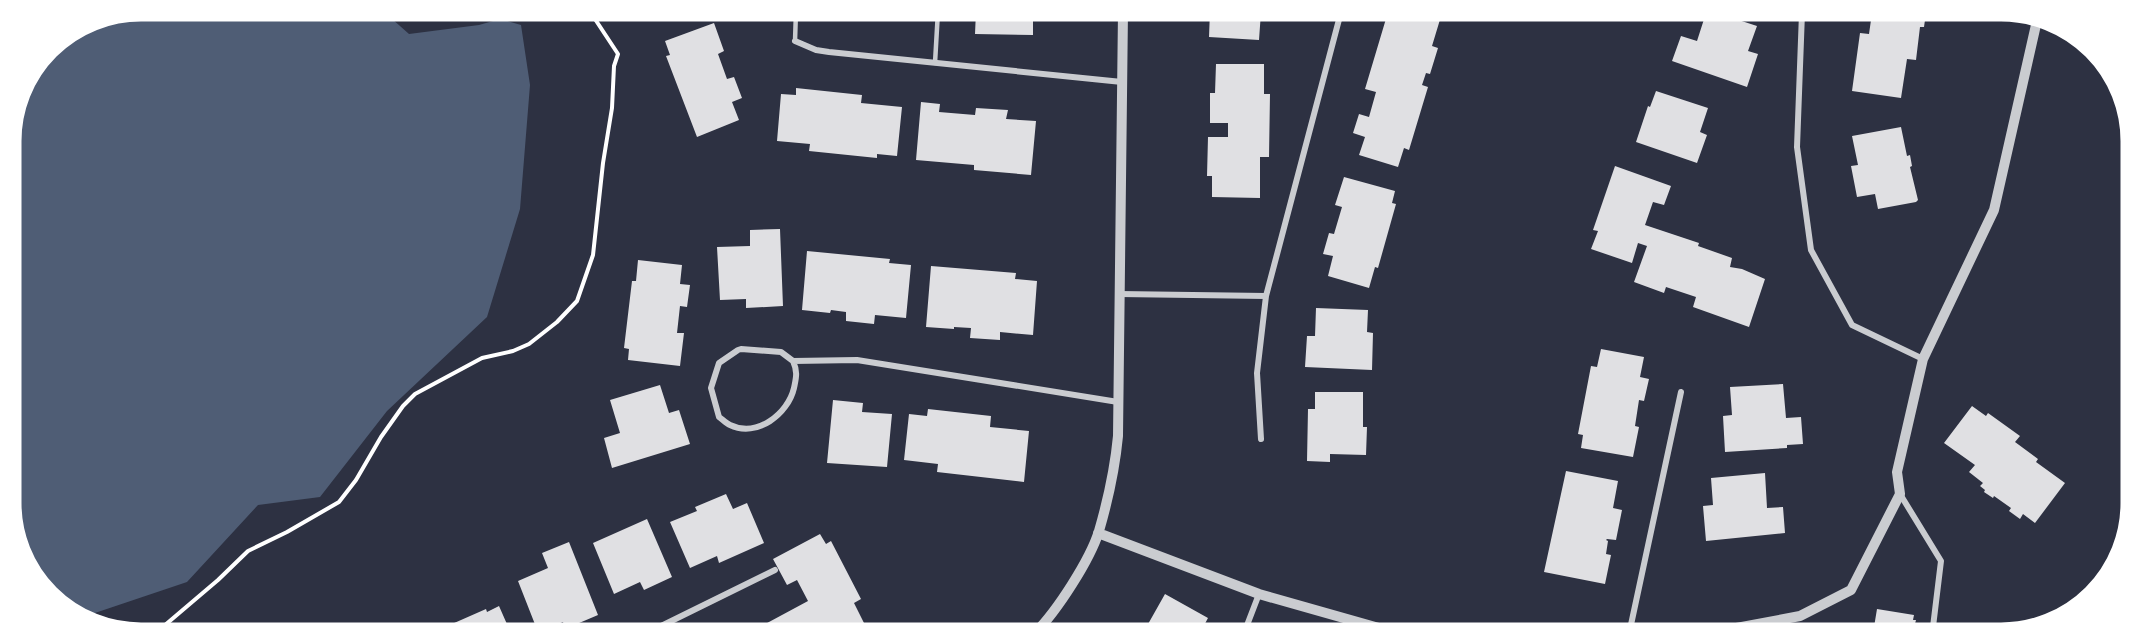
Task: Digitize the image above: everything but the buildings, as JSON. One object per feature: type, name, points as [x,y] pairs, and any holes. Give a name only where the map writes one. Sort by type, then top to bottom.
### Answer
[{"type":"street","points":[[1044,624],[1075,579],[1098,533],[1115,464],[1118,436],[1123,20]]},
{"type":"street","points":[[1261,439],[1257,373],[1266,296],[1339,20]]},
{"type":"street","points":[[1802,20],[1797,147],[1811,250],[1852,325],[1923,359]]},
{"type":"street","points":[[1933,624],[1941,561],[1900,494],[1897,472],[1923,359],[1994,210],[2036,25]]},
{"type":"street","points":[[795,41],[816,50],[1122,82]]},
{"type":"street","points":[[1119,294],[1266,296]]},
{"type":"street","points":[[793,362],[797,370],[791,401],[777,419],[750,429],[732,426],[719,417],[711,388],[719,363],[741,349],[781,352],[793,362],[857,360],[1118,402]]},
{"type":"street","points":[[1631,624],[1681,392]]},
{"type":"street","points":[[1757,624],[1800,616],[1851,590],[1900,494]]},
{"type":"street","points":[[1098,533],[1259,594],[1365,624]]},
{"type":"street","points":[[665,624],[775,570]]},
{"type":"street","points":[[1247,624],[1259,594]]},
{"type":"lane","points":[[795,41],[796,20]]},
{"type":"lane","points":[[934,63],[937,20]]},
{"type":"path","points":[[166,624],[218,580],[248,550],[287,532],[339,502],[356,480],[381,437],[403,406],[415,394],[482,358],[513,351],[529,344],[557,322],[577,301],[593,255],[601,173],[612,108],[614,66],[618,54],[596,20]]},
{"type":"water","points":[[393,20],[409,34],[479,25],[496,20],[521,25],[530,85],[520,209],[487,317],[387,411],[320,497],[258,505],[187,582],[92,614],[55,589],[36,564],[26,542],[20,503],[20,133],[24,109],[36,80],[55,55],[80,36],[102,26],[125,21]]}]
